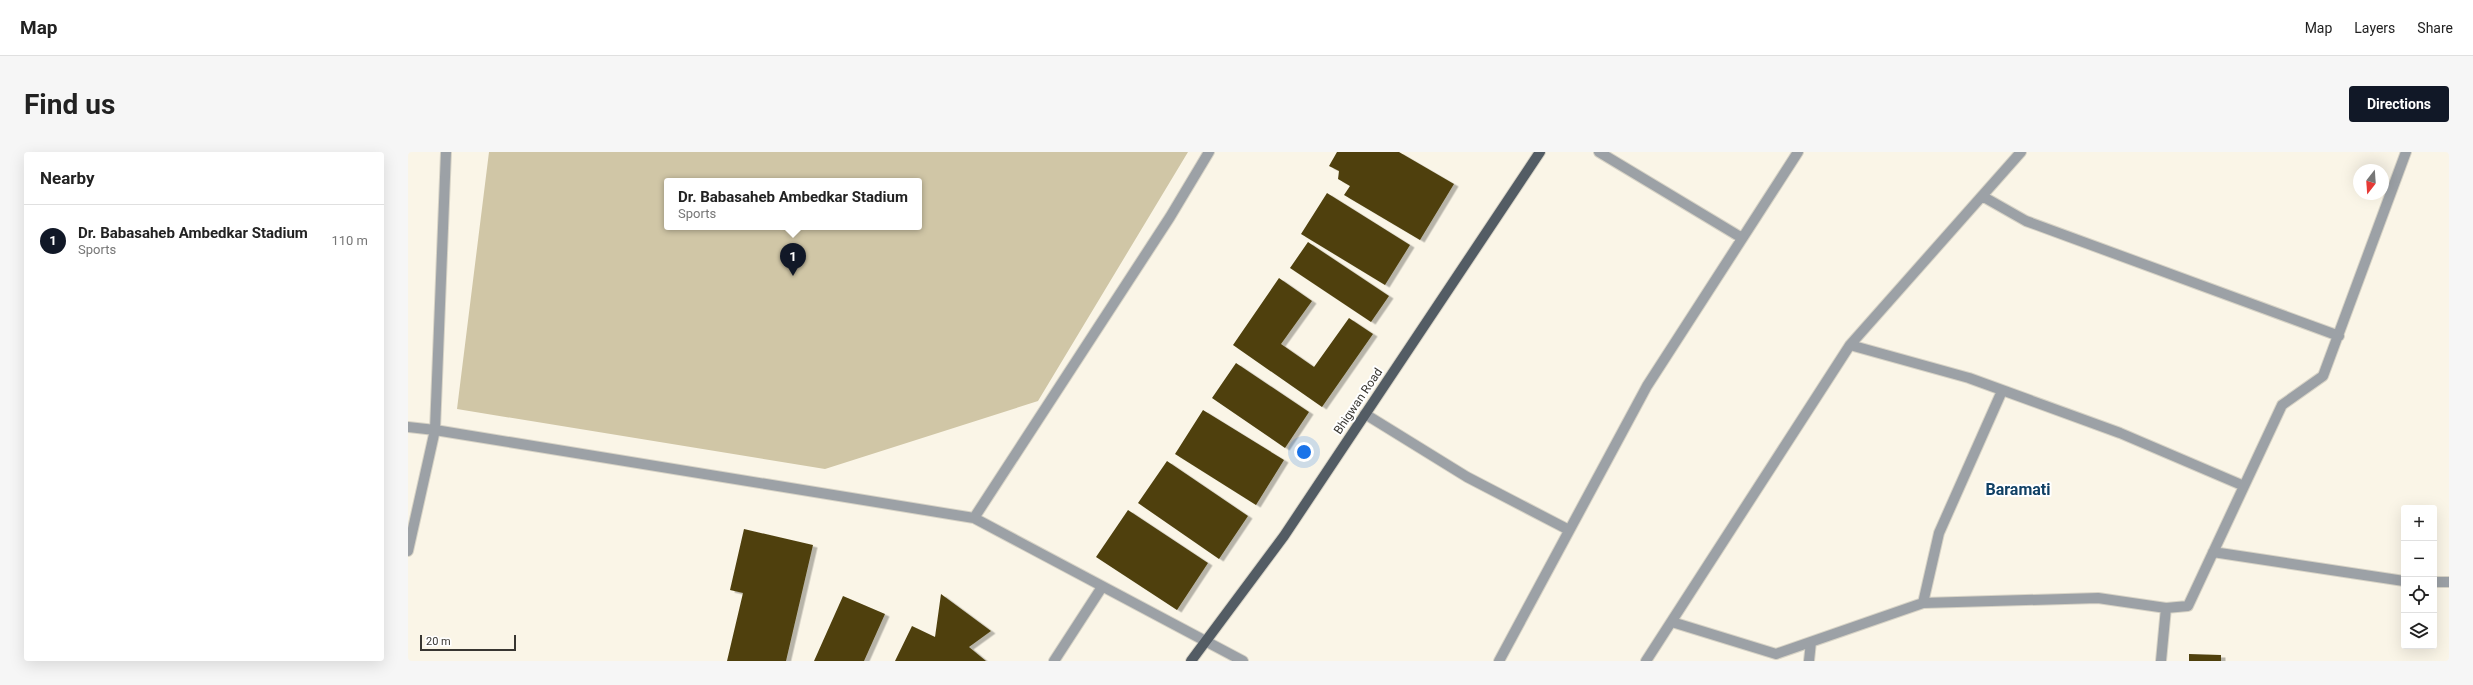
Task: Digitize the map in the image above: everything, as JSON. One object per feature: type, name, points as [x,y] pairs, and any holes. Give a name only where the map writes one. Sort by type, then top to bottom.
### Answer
[{"type":"main road","name":"Bhigwan Road","points":[[1191,661],[1284,536],[1540,152]]},
{"type":"street","points":[[408,551],[435,430],[446,152]]},
{"type":"street","points":[[974,518],[1170,217],[1209,152]]},
{"type":"street","points":[[1599,152],[1742,238]]},
{"type":"street","points":[[1499,661],[1647,386],[1798,152]]},
{"type":"street","points":[[1646,661],[1850,345],[2021,152]]},
{"type":"street","points":[[1672,622],[1776,654],[1923,603],[2098,598],[2166,608],[2188,606],[2282,405],[2323,376],[2406,152]]},
{"type":"street","points":[[1982,196],[2026,220],[2339,336]]},
{"type":"street","points":[[1850,345],[1969,378],[2120,433],[2244,486]]},
{"type":"street","points":[[1923,603],[1939,533],[2002,391]]},
{"type":"street","points":[[1365,414],[1467,477],[1569,530]]},
{"type":"street","points":[[408,427],[435,430],[974,518],[1243,661]]},
{"type":"street","points":[[2213,552],[2401,581]]},
{"type":"street","points":[[2437,582],[2449,582]]},
{"type":"street","points":[[1054,661],[1102,587]]},
{"type":"street","points":[[2161,661],[2166,608]]},
{"type":"street","points":[[1809,661],[1811,642]]},
{"type":"shaded area","points":[[489,152],[1188,152],[1038,401],[825,469],[457,409]]},
{"type":"building","points":[[1337,152],[1399,152],[1454,184],[1420,240],[1344,195],[1350,186],[1338,179],[1339,171],[1329,166]]},
{"type":"building","points":[[1327,193],[1410,245],[1385,285],[1301,234]]},
{"type":"building","points":[[1308,242],[1389,296],[1371,322],[1290,268]]},
{"type":"building","points":[[1279,278],[1312,301],[1281,344],[1314,367],[1349,318],[1373,334],[1322,407],[1233,345]]},
{"type":"building","points":[[1236,363],[1309,412],[1285,448],[1212,398]]},
{"type":"building","points":[[1203,410],[1284,460],[1256,505],[1175,454]]},
{"type":"building","points":[[1167,461],[1248,516],[1219,559],[1138,503]]},
{"type":"building","points":[[1128,510],[1208,563],[1177,610],[1096,557]]},
{"type":"building","points":[[744,529],[813,545],[786,661],[727,661],[743,593],[730,590]]},
{"type":"building","points":[[941,594],[991,631],[969,647],[986,661],[895,661],[912,626],[935,637]]},
{"type":"building","points":[[843,596],[885,614],[864,661],[814,661]]},
{"type":"building","points":[[2189,654],[2221,655],[2221,661],[2189,661]]},
{"type":"place","name":"Dr. Babasaheb Ambedkar Stadium","points":[[793,276]]},
{"type":"district","name":"Baramati","points":[[2018,489]]}]
